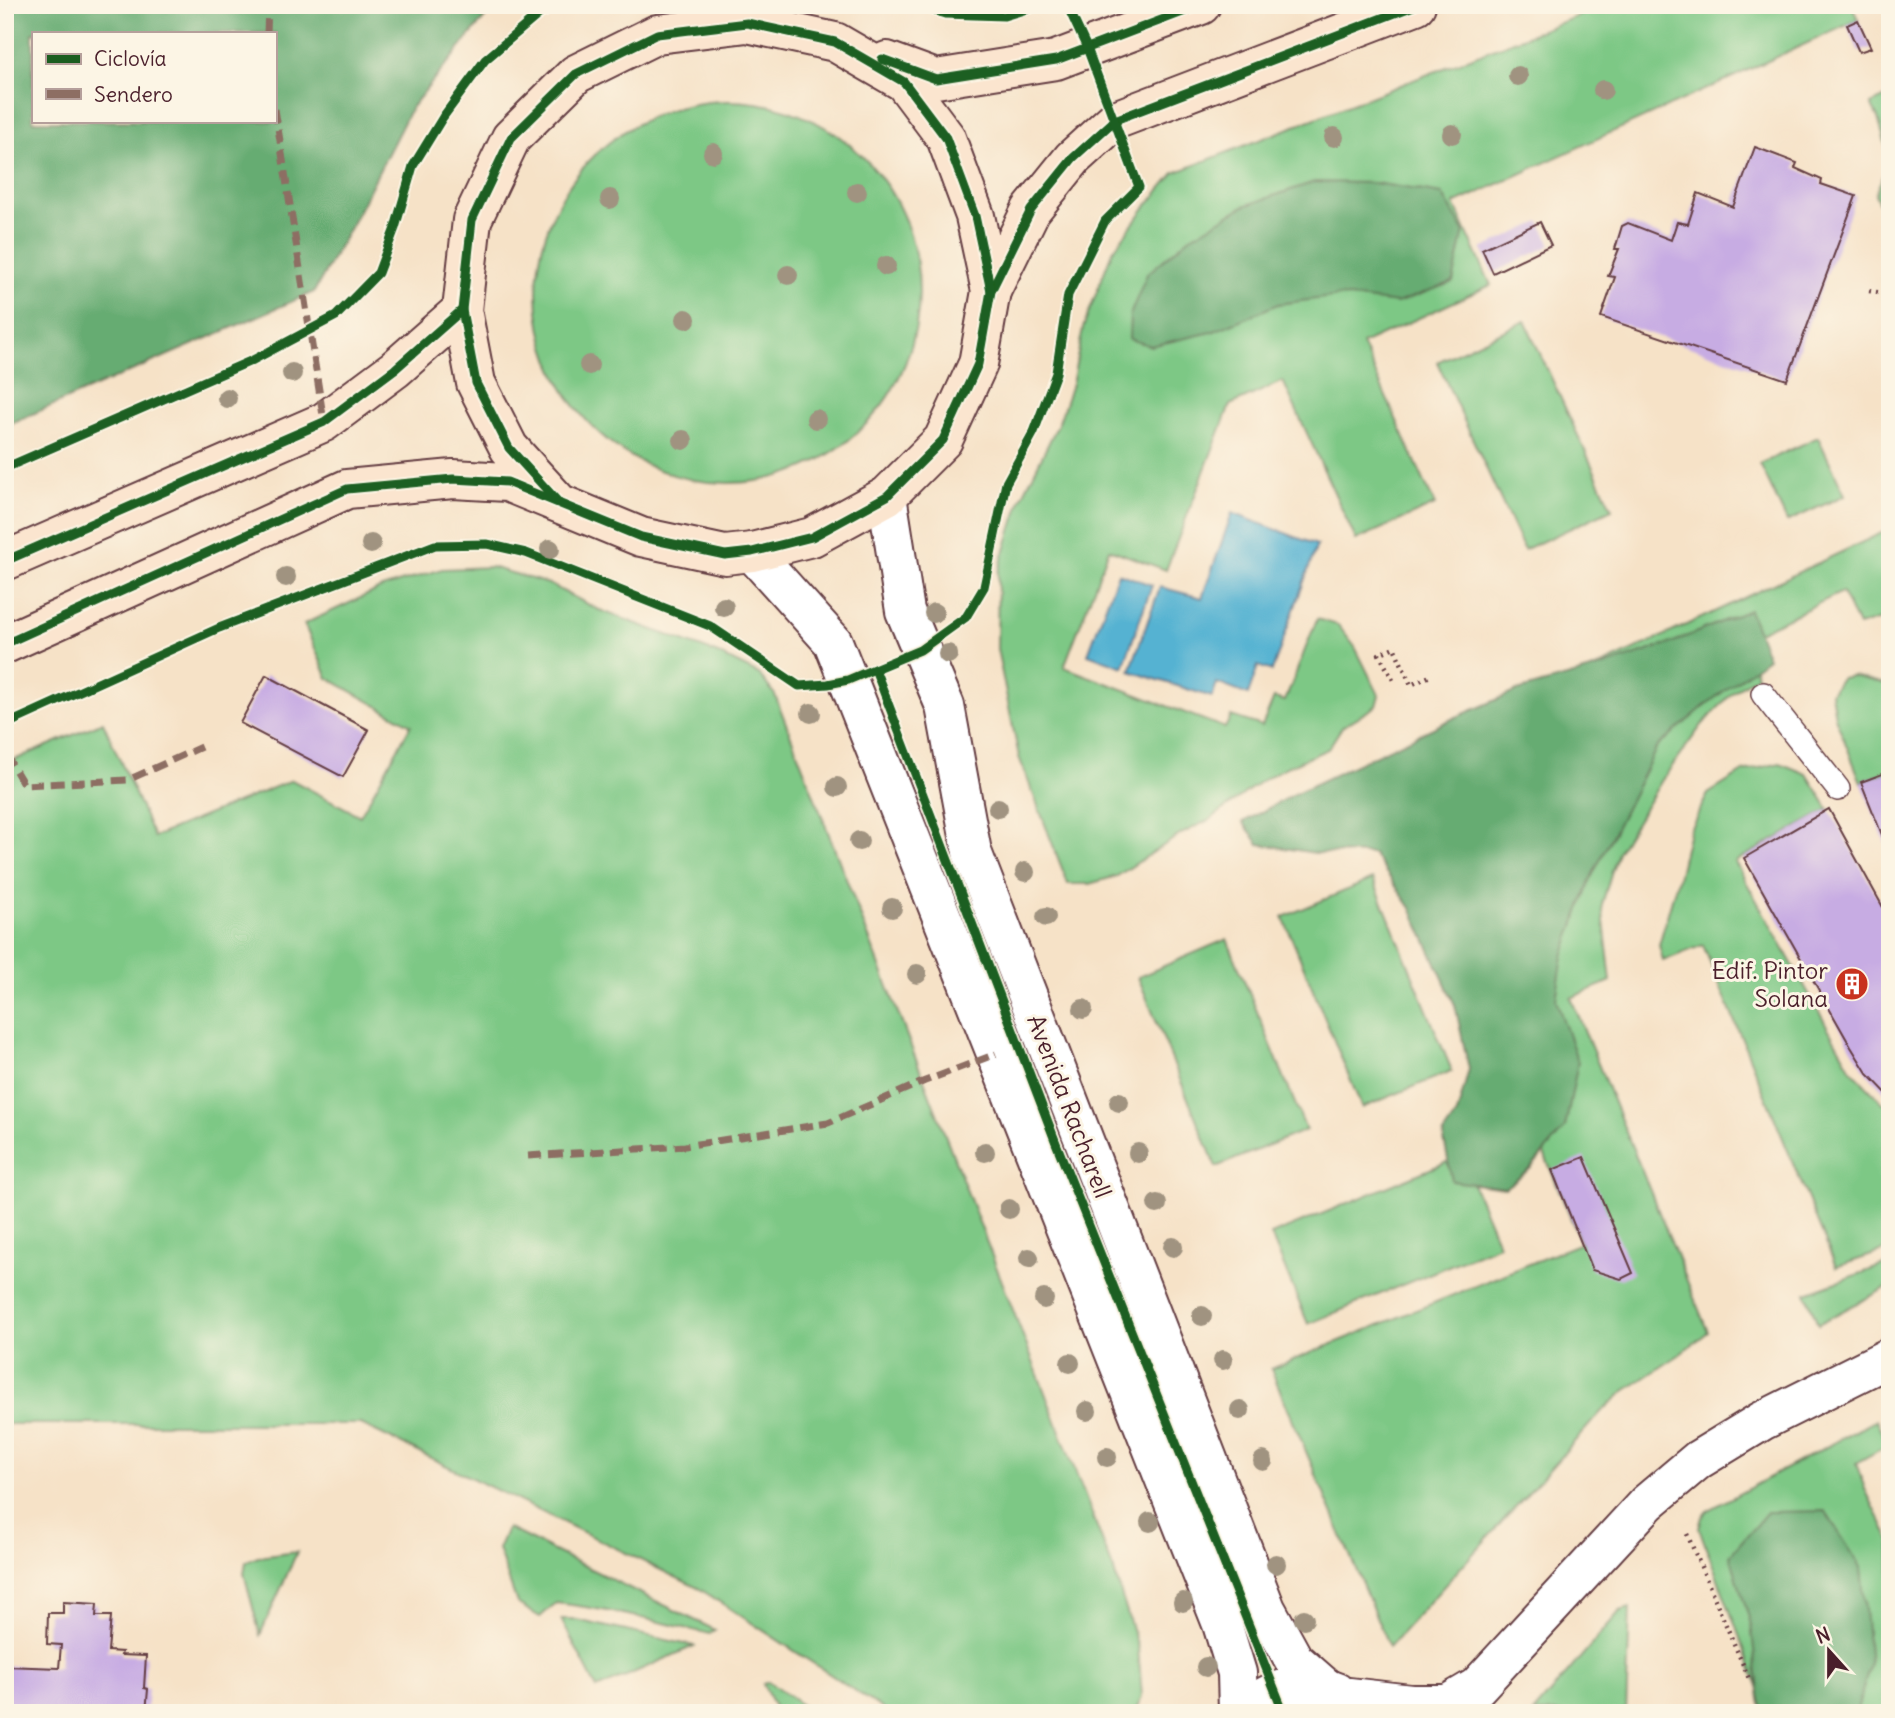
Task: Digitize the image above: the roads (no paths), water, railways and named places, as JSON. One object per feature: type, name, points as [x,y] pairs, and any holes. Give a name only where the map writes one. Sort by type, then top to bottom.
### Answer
[{"type":"main road","points":[[559,503],[509,448],[476,383],[462,310],[472,220],[477,208],[511,138],[576,74],[657,34],[747,23],[835,42],[936,79],[1056,60],[1201,5]]},
{"type":"main road","points":[[5,644],[347,489],[453,479],[507,482],[641,537],[725,555],[752,552],[812,537],[887,496],[943,440],[978,364],[991,291],[1031,210],[1073,158],[1115,120],[1416,5]]},
{"type":"main road","points":[[835,42],[904,82],[946,138],[975,216],[991,291]]},
{"type":"main road","points":[[5,561],[324,422],[395,369],[462,310]]},
{"type":"street","name":"Avenida Racharell","points":[[887,496],[905,611],[945,706],[972,852],[1266,1609],[1294,1660],[1347,1699]]},
{"type":"street","name":"Avenida Racharell","points":[[752,552],[833,642],[1222,1624],[1237,1673],[1238,1713]]},
{"type":"street","points":[[1244,1713],[1253,1703],[1275,1690],[1300,1684],[1347,1699],[1448,1704],[1477,1687],[1647,1503],[1698,1460],[1762,1421],[1890,1356]]},
{"type":"lane","points":[[1763,694],[1838,789]]},
{"type":"water","points":[[1232,513],[1317,545],[1272,671],[1258,666],[1248,695],[1217,683],[1212,697],[1130,671],[1160,587],[1202,598]]},
{"type":"water","points":[[1118,573],[1152,585],[1123,667],[1088,654]]},
{"type":"place","name":"Edif. Pintor Solana","points":[[1852,984]]}]
